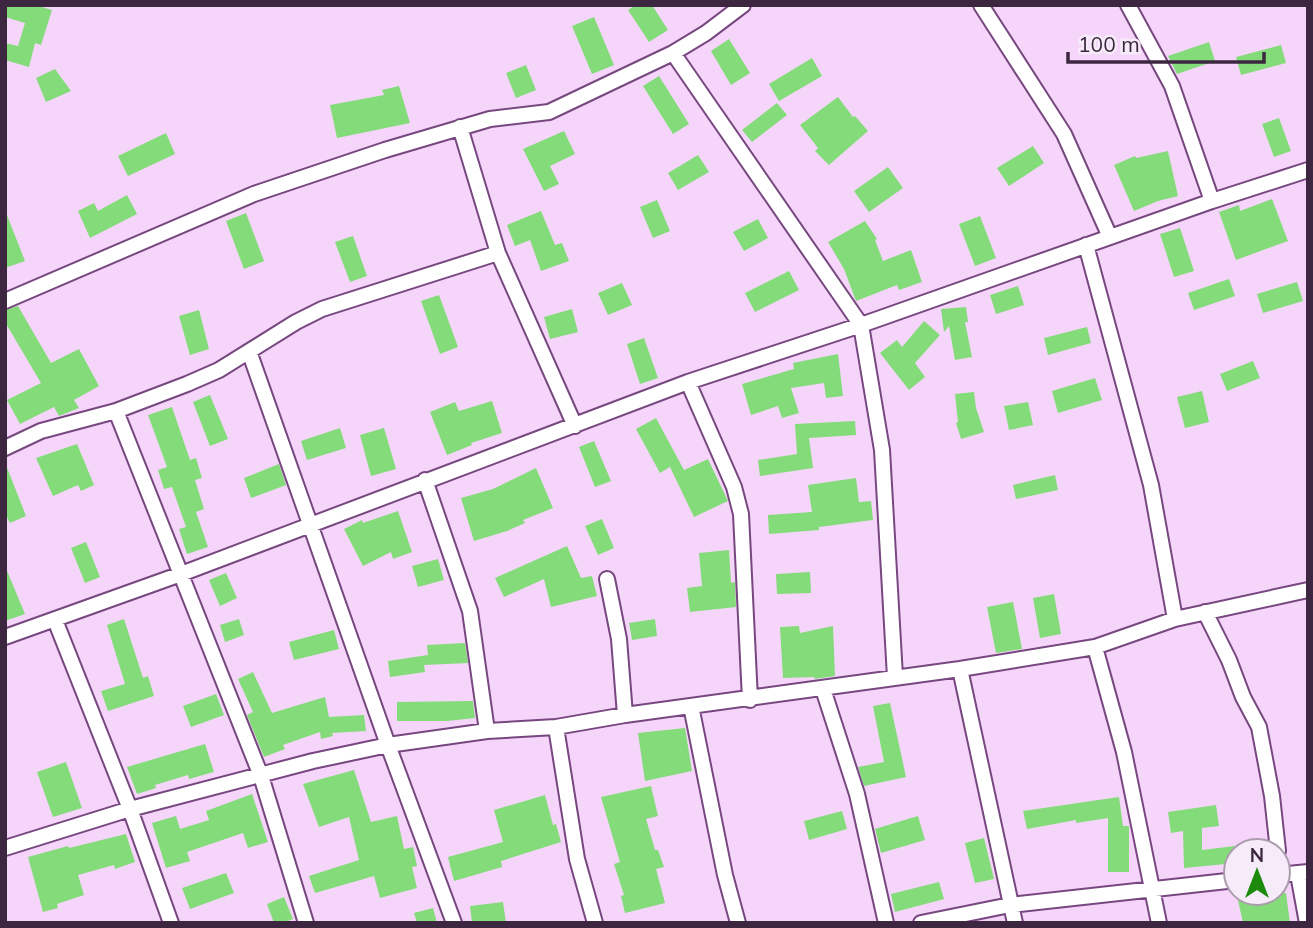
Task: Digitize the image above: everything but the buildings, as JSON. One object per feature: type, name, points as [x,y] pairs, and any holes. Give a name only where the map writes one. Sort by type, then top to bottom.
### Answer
[{"type":"street","points":[[5,301],[254,194],[385,149],[460,127],[490,119],[549,112],[673,53],[706,33],[743,5]]},
{"type":"street","points":[[981,5],[1065,134],[1110,237]]},
{"type":"street","points":[[1128,5],[1172,86],[1212,201]]},
{"type":"street","points":[[673,53],[861,325],[882,450],[895,677]]},
{"type":"street","points":[[460,127],[498,253],[575,426]]},
{"type":"street","points":[[5,637],[181,574],[688,383],[1308,170]]},
{"type":"street","points":[[1086,246],[1150,485],[1174,619]]},
{"type":"street","points":[[5,448],[41,431],[116,411],[219,370],[296,322],[323,309],[498,253]]},
{"type":"street","points":[[249,351],[454,923]]},
{"type":"street","points":[[688,383],[734,487],[740,514],[750,699]]},
{"type":"street","points":[[116,411],[261,776],[306,923]]},
{"type":"street","points":[[425,480],[470,611],[487,731]]},
{"type":"street","points":[[607,579],[619,639],[625,715]]},
{"type":"street","points":[[5,848],[130,809],[313,761],[388,745],[487,731],[556,727],[625,715],[960,670],[1095,647],[1174,619],[1308,590]]},
{"type":"street","points":[[1205,612],[1259,727],[1276,837]]},
{"type":"street","points":[[55,620],[130,809],[171,923]]},
{"type":"street","points":[[1095,647],[1124,752],[1159,923]]},
{"type":"street","points":[[960,670],[1015,923]]},
{"type":"street","points":[[823,688],[857,794],[886,923]]},
{"type":"street","points":[[691,706],[725,876],[738,923]]},
{"type":"street","points":[[556,727],[578,859],[595,923]]},
{"type":"street","points":[[1303,873],[1307,923]]},
{"type":"street","points":[[921,923],[1010,905],[1222,881]]}]
